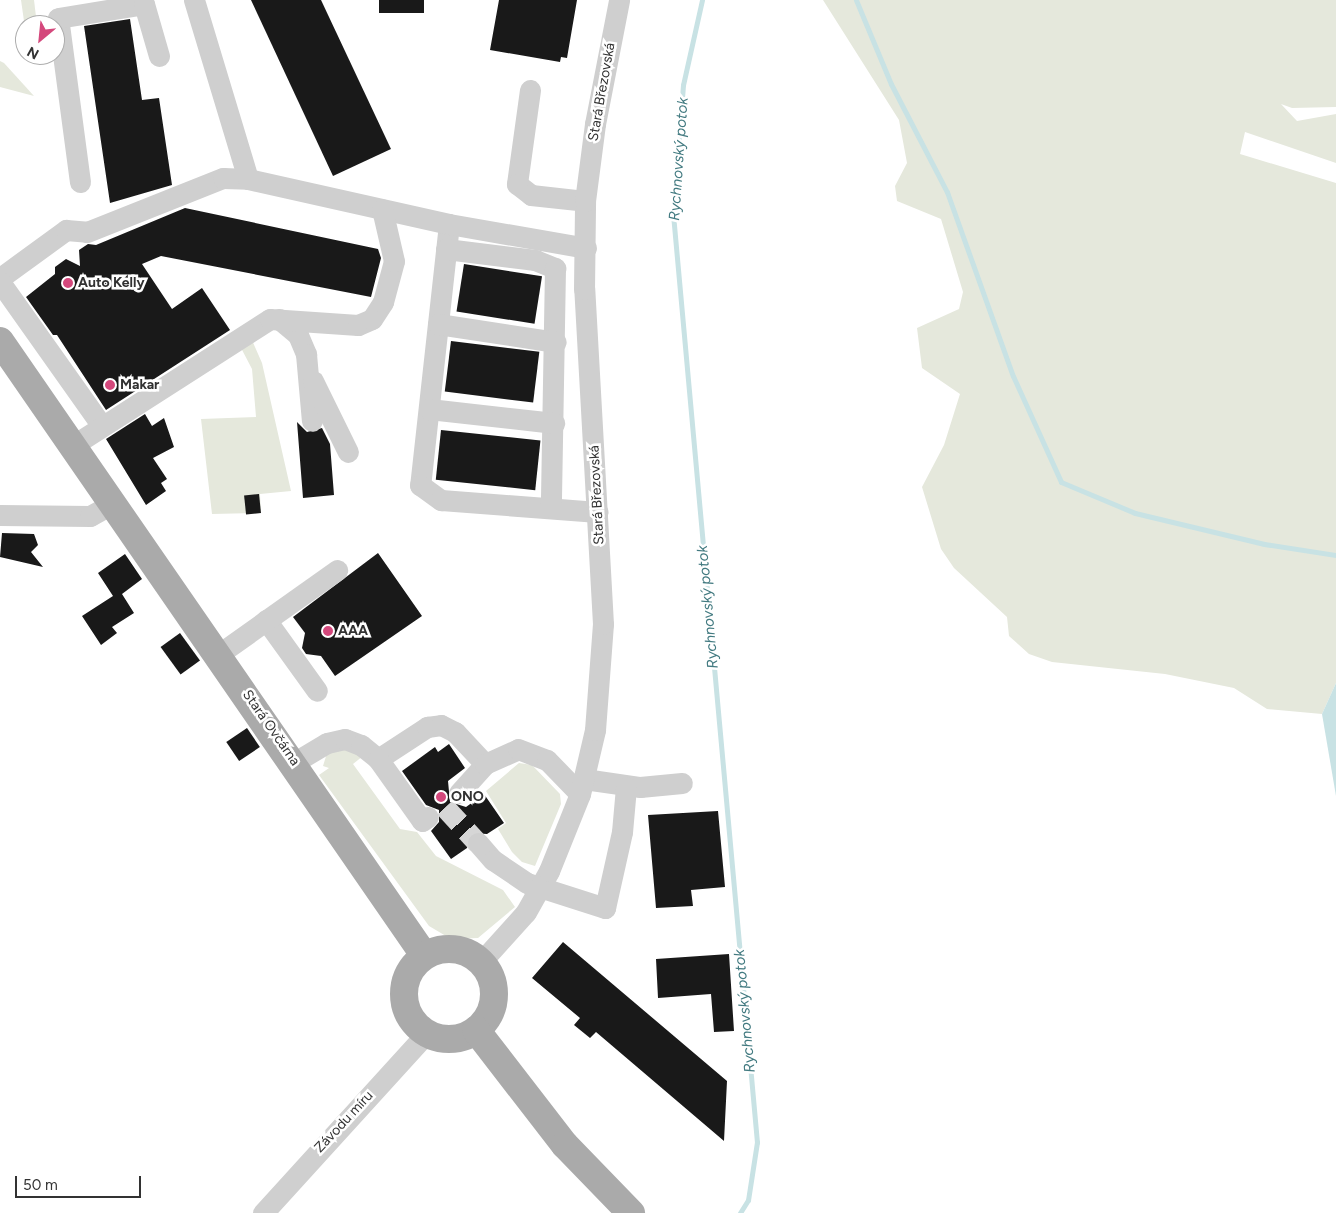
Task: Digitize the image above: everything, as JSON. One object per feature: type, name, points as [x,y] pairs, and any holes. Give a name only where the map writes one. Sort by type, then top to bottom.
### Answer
[{"type":"main road","name":"Stará Ovčárna","points":[[0,341],[112,504],[295,762],[424,955]]},
{"type":"main road","points":[[452,948],[481,962],[492,978],[494,997],[489,1016],[476,1030],[450,1039],[427,1033],[409,1016],[403,998],[408,974],[424,955],[452,948]]},
{"type":"main road","points":[[476,1030],[565,1145],[632,1213]]},
{"type":"street","points":[[194,0],[248,179]]},
{"type":"street","name":"Stará Březovská","points":[[481,962],[516,925],[540,889],[564,840],[582,787],[595,730],[603,624],[584,289],[586,248],[585,201],[595,124],[619,0]]},
{"type":"street","points":[[80,182],[58,18],[144,4],[159,56]]},
{"type":"street","points":[[530,90],[517,184],[531,195],[585,201]]},
{"type":"street","points":[[0,278],[66,230],[87,232],[198,186],[223,178],[248,179],[449,224],[586,248]]},
{"type":"street","points":[[72,446],[270,319],[358,325],[378,312],[394,260],[382,209]]},
{"type":"street","points":[[449,224],[429,409],[419,477],[420,485],[432,496],[598,512]]},
{"type":"street","points":[[446,249],[535,260],[555,268],[556,342],[550,507]]},
{"type":"street","points":[[0,282],[102,426]]},
{"type":"street","points":[[279,319],[298,335],[307,370],[312,421]]},
{"type":"street","points":[[438,324],[556,342]]},
{"type":"street","points":[[307,370],[348,452]]},
{"type":"street","points":[[429,409],[554,422]]},
{"type":"street","points":[[0,515],[90,516],[112,504]]},
{"type":"street","points":[[219,654],[337,570]]},
{"type":"street","points":[[266,620],[317,691]]},
{"type":"street","points":[[378,759],[427,727],[441,725],[455,732],[485,764]]},
{"type":"street","points":[[295,762],[327,743],[345,739],[378,759],[422,820],[428,817]]},
{"type":"street","points":[[459,793],[485,764],[507,751],[531,751],[547,760],[582,787],[626,787],[682,783]]},
{"type":"street","points":[[478,843],[508,871],[540,889],[605,908],[622,832],[626,787]]},
{"type":"street","name":"Závodu míru","points":[[263,1213],[427,1033]]},
{"type":"shaded area","points":[[21,0],[34,0],[36,15],[23,15]]},
{"type":"shaded area","points":[[823,0],[1336,0],[1336,107],[1292,108],[1281,104],[1297,121],[1336,114],[1336,163],[1245,132],[1240,154],[1336,183],[1336,683],[1322,714],[1267,709],[1234,688],[1165,674],[1052,662],[1029,654],[1009,636],[1007,617],[954,568],[941,549],[922,487],[944,445],[960,394],[922,368],[917,328],[959,309],[963,292],[941,219],[897,201],[895,186],[907,163],[899,120]]},
{"type":"shaded area","points":[[0,61],[4,63],[34,96],[0,87]]},
{"type":"shaded area","points":[[251,338],[262,363],[291,491],[260,494],[261,513],[212,514],[201,419],[256,417],[252,369],[240,346]]},
{"type":"shaded area","points":[[341,748],[363,756],[353,764],[400,829],[417,832],[436,856],[503,890],[515,907],[478,938],[451,939],[429,926],[319,775],[329,768],[323,766],[327,753]]},
{"type":"shaded area","points":[[519,763],[532,765],[560,794],[561,804],[535,866],[522,862],[512,852],[498,829],[506,823],[486,791]]},
{"type":"water","points":[[1336,683],[1336,796],[1322,714]]},
{"type":"building","points":[[251,0],[321,0],[391,149],[333,176]]},
{"type":"building","points":[[379,0],[424,0],[424,13],[379,13]]},
{"type":"building","points":[[499,0],[577,0],[567,58],[561,57],[560,62],[490,50]]},
{"type":"building","points":[[130,19],[142,100],[159,98],[172,185],[110,203],[84,26]]},
{"type":"building","points":[[185,208],[378,249],[381,258],[371,297],[161,256],[142,264],[172,309],[202,288],[230,330],[106,410],[57,335],[53,335],[26,297],[55,274],[55,267],[66,259],[80,266],[79,250],[88,244],[96,245]]},
{"type":"building","points":[[464,264],[542,276],[535,324],[456,311]]},
{"type":"building","points":[[451,341],[539,352],[533,402],[445,392]]},
{"type":"building","points":[[145,414],[152,426],[164,418],[174,447],[153,458],[167,479],[161,483],[166,491],[146,505],[106,439]]},
{"type":"building","points":[[297,422],[307,432],[322,428],[330,444],[334,495],[303,498]]},
{"type":"building","points":[[441,430],[540,440],[535,490],[436,480]]},
{"type":"building","points":[[259,494],[261,513],[246,514],[244,496]]},
{"type":"building","points":[[2,533],[34,534],[38,545],[31,552],[43,567],[0,557]]},
{"type":"building","points":[[378,553],[422,616],[335,676],[321,656],[306,654],[302,648],[305,633],[293,617]]},
{"type":"building","points":[[125,554],[142,579],[122,594],[134,613],[112,627],[117,633],[101,645],[82,616],[113,596],[98,573]]},
{"type":"building","points":[[180,633],[200,661],[181,675],[161,647]]},
{"type":"building","points":[[247,728],[260,747],[239,761],[226,742]]},
{"type":"building","points":[[449,744],[465,768],[448,781],[450,802],[466,807],[484,794],[504,823],[487,834],[470,833],[467,848],[451,859],[431,831],[439,822],[439,810],[426,805],[402,771],[435,747],[438,752]]},
{"type":"building","points":[[718,811],[725,887],[691,890],[693,906],[656,908],[648,815]]},
{"type":"building","points":[[563,942],[727,1081],[724,1141],[596,1032],[590,1038],[574,1025],[580,1018],[532,978]]},
{"type":"building","points":[[729,954],[734,1031],[714,1032],[711,994],[658,998],[656,959]]},
{"type":"waterway","name":"Rychnovský potok","points":[[702,0],[683,85],[673,214],[757,1142],[748,1200],[740,1213]]},
{"type":"waterway","points":[[856,0],[891,84],[947,192],[1013,376],[1061,482],[1135,513],[1264,544],[1336,555]]},
{"type":"tunnel","points":[[445,807],[478,843]]},
{"type":"place","name":"Auto Kelly","points":[[68,283]]},
{"type":"place","name":"Makar","points":[[110,385]]},
{"type":"place","name":"AAA","points":[[328,631]]},
{"type":"place","name":"ONO","points":[[441,797]]}]
